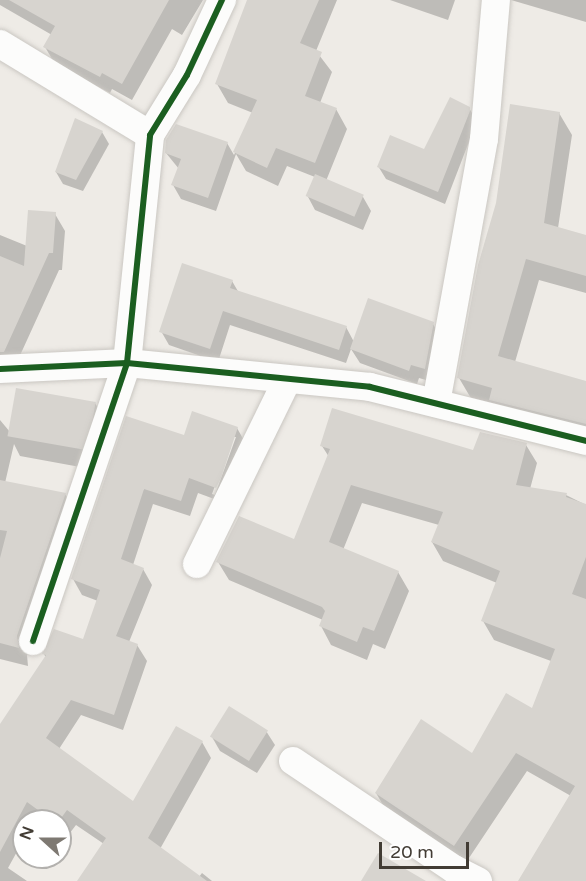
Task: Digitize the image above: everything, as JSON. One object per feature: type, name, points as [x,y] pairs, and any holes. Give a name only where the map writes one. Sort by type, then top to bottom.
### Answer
[{"type":"street","points":[[33,641],[127,363],[150,135],[187,75],[222,0]]},
{"type":"street","points":[[436,403],[484,139],[496,0]]},
{"type":"street","points":[[0,44],[150,135]]},
{"type":"street","points":[[0,369],[127,363],[370,387],[586,441]]},
{"type":"street","points":[[197,564],[287,380]]},
{"type":"street","points":[[293,760],[454,869],[478,881]]},
{"type":"building","points":[[9,0],[169,0],[122,84],[102,73],[100,77],[43,47],[55,26]]},
{"type":"building","points":[[247,0],[319,0],[300,43],[322,52],[305,96],[337,108],[315,163],[276,148],[267,168],[233,152],[257,100],[215,84]]},
{"type":"building","points":[[450,97],[470,107],[470,111],[438,192],[377,167],[390,135],[424,149]]},
{"type":"building","points":[[510,104],[560,112],[544,223],[586,235],[586,276],[526,259],[498,356],[586,381],[586,424],[489,400],[492,388],[457,378],[478,265],[496,203]]},
{"type":"building","points":[[75,118],[103,131],[76,180],[55,172]]},
{"type":"building","points":[[176,124],[228,142],[208,198],[171,185],[181,159],[165,153],[166,140]]},
{"type":"building","points":[[315,174],[364,195],[354,217],[306,196]]},
{"type":"building","points":[[28,210],[56,212],[53,253],[49,253],[4,352],[0,352],[0,256],[24,266]]},
{"type":"building","points":[[182,263],[233,280],[230,288],[347,326],[339,350],[223,311],[210,349],[159,332]]},
{"type":"building","points":[[368,298],[434,322],[425,369],[411,365],[409,371],[350,349]]},
{"type":"building","points":[[16,388],[96,402],[87,450],[7,436]]},
{"type":"building","points":[[332,408],[473,450],[480,432],[527,443],[516,485],[567,493],[566,497],[586,504],[586,557],[572,594],[586,599],[586,881],[518,881],[575,786],[516,753],[454,846],[375,793],[421,719],[472,753],[506,693],[532,708],[555,649],[481,621],[500,571],[431,542],[443,512],[351,485],[329,542],[399,571],[374,631],[363,627],[357,642],[319,626],[325,611],[322,607],[216,562],[239,516],[294,539],[330,449],[320,446]]},
{"type":"building","points":[[192,411],[238,427],[216,488],[189,478],[181,501],[144,489],[121,559],[144,568],[116,636],[138,644],[114,715],[71,700],[46,738],[133,801],[176,726],[203,741],[148,838],[207,881],[77,881],[106,838],[72,814],[72,809],[37,809],[27,802],[23,809],[12,809],[12,830],[0,852],[0,724],[46,655],[42,654],[54,629],[83,639],[100,590],[71,579],[126,416],[184,435]]},
{"type":"building","points":[[0,480],[66,493],[17,636],[19,648],[0,643],[0,558],[7,531],[0,530]]},
{"type":"building","points":[[229,706],[268,730],[249,761],[210,737]]},
{"type":"building","points":[[378,853],[426,881],[361,881]]},
{"type":"cycle path","points":[[33,641],[127,363],[150,135],[187,75],[222,0]]},
{"type":"cycle path","points":[[0,369],[127,363],[370,387],[586,441]]}]
